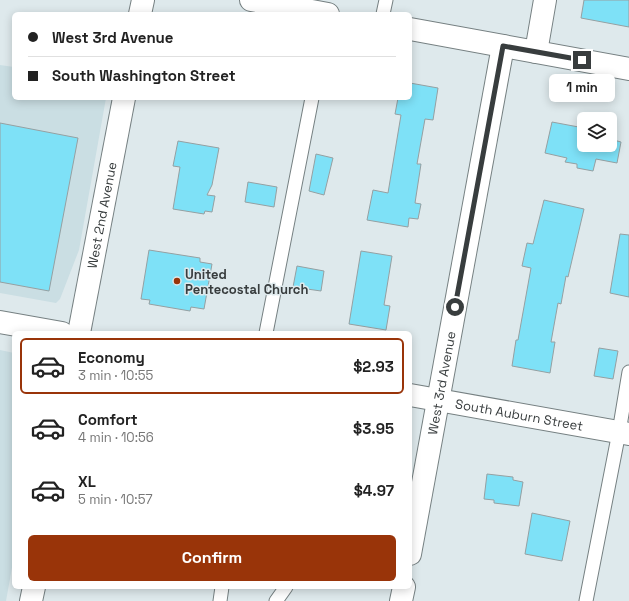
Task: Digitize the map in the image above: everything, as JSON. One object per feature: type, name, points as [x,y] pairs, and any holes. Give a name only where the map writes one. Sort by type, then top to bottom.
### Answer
[{"type":"street","points":[[140,12],[143,0]]},
{"type":"street","points":[[251,0],[317,12]]},
{"type":"street","points":[[536,52],[545,0]]},
{"type":"street","points":[[412,29],[629,69]]},
{"type":"street","name":"West 3rd Avenue","points":[[412,543],[503,46]]},
{"type":"street","name":"West 2nd Avenue","points":[[79,331],[124,100]]},
{"type":"street","points":[[0,322],[51,331]]},
{"type":"street","name":"South Auburn Street","points":[[412,395],[624,433]]},
{"type":"street","points":[[31,601],[34,589]]},
{"type":"street","points":[[401,601],[404,589]]},
{"type":"lane","points":[[383,12],[386,0]]},
{"type":"lane","points":[[266,331],[312,100]]},
{"type":"lane","points":[[586,601],[624,433],[629,372]]},
{"type":"lane","points":[[220,601],[222,589]]},
{"type":"lane","points":[[276,601],[285,589]]},
{"type":"shaded area","points":[[0,65],[12,67],[12,100],[106,100],[79,250],[60,299],[56,303],[0,293]]},
{"type":"shaded area","points":[[0,350],[12,353],[12,567],[6,601],[0,601]]},
{"type":"building","points":[[584,0],[629,0],[629,27],[581,18]]},
{"type":"building","points":[[412,83],[438,88],[433,120],[425,119],[417,164],[421,164],[415,203],[421,204],[418,219],[409,218],[408,227],[367,220],[373,190],[388,193],[401,115],[395,114],[398,100],[412,100]]},
{"type":"building","points":[[552,122],[577,127],[577,152],[617,152],[617,141],[621,142],[617,163],[596,159],[593,171],[577,168],[577,164],[565,162],[567,158],[545,153]]},
{"type":"building","points":[[0,123],[78,138],[49,291],[0,282]]},
{"type":"building","points":[[178,141],[219,148],[212,185],[207,195],[215,196],[212,212],[205,211],[204,214],[173,209],[180,167],[173,166]]},
{"type":"building","points":[[316,154],[333,158],[324,195],[309,191]]},
{"type":"building","points":[[248,182],[277,187],[274,207],[245,202]]},
{"type":"building","points":[[544,200],[584,209],[568,277],[566,276],[561,304],[558,303],[551,342],[555,342],[550,373],[512,366],[531,268],[522,266],[527,243],[533,244]]},
{"type":"building","points":[[620,234],[629,235],[629,297],[610,293]]},
{"type":"building","name":"United Pentecostal Church","points":[[149,250],[200,258],[200,262],[212,264],[204,309],[191,307],[190,311],[149,304],[150,300],[141,299]]},
{"type":"building","points":[[361,251],[392,256],[384,305],[390,306],[386,330],[349,324]]},
{"type":"building","points":[[297,266],[324,271],[321,291],[293,287]]},
{"type":"building","points":[[599,348],[618,351],[613,379],[594,376]]},
{"type":"building","points":[[487,474],[513,477],[513,480],[523,482],[519,506],[494,503],[494,500],[484,499]]},
{"type":"building","points":[[532,513],[570,521],[562,561],[525,554]]},
{"type":"place","name":"United Pentecostal Church","points":[[177,281]]},
{"type":"route","points":[[455,307],[503,46],[582,60]]}]
